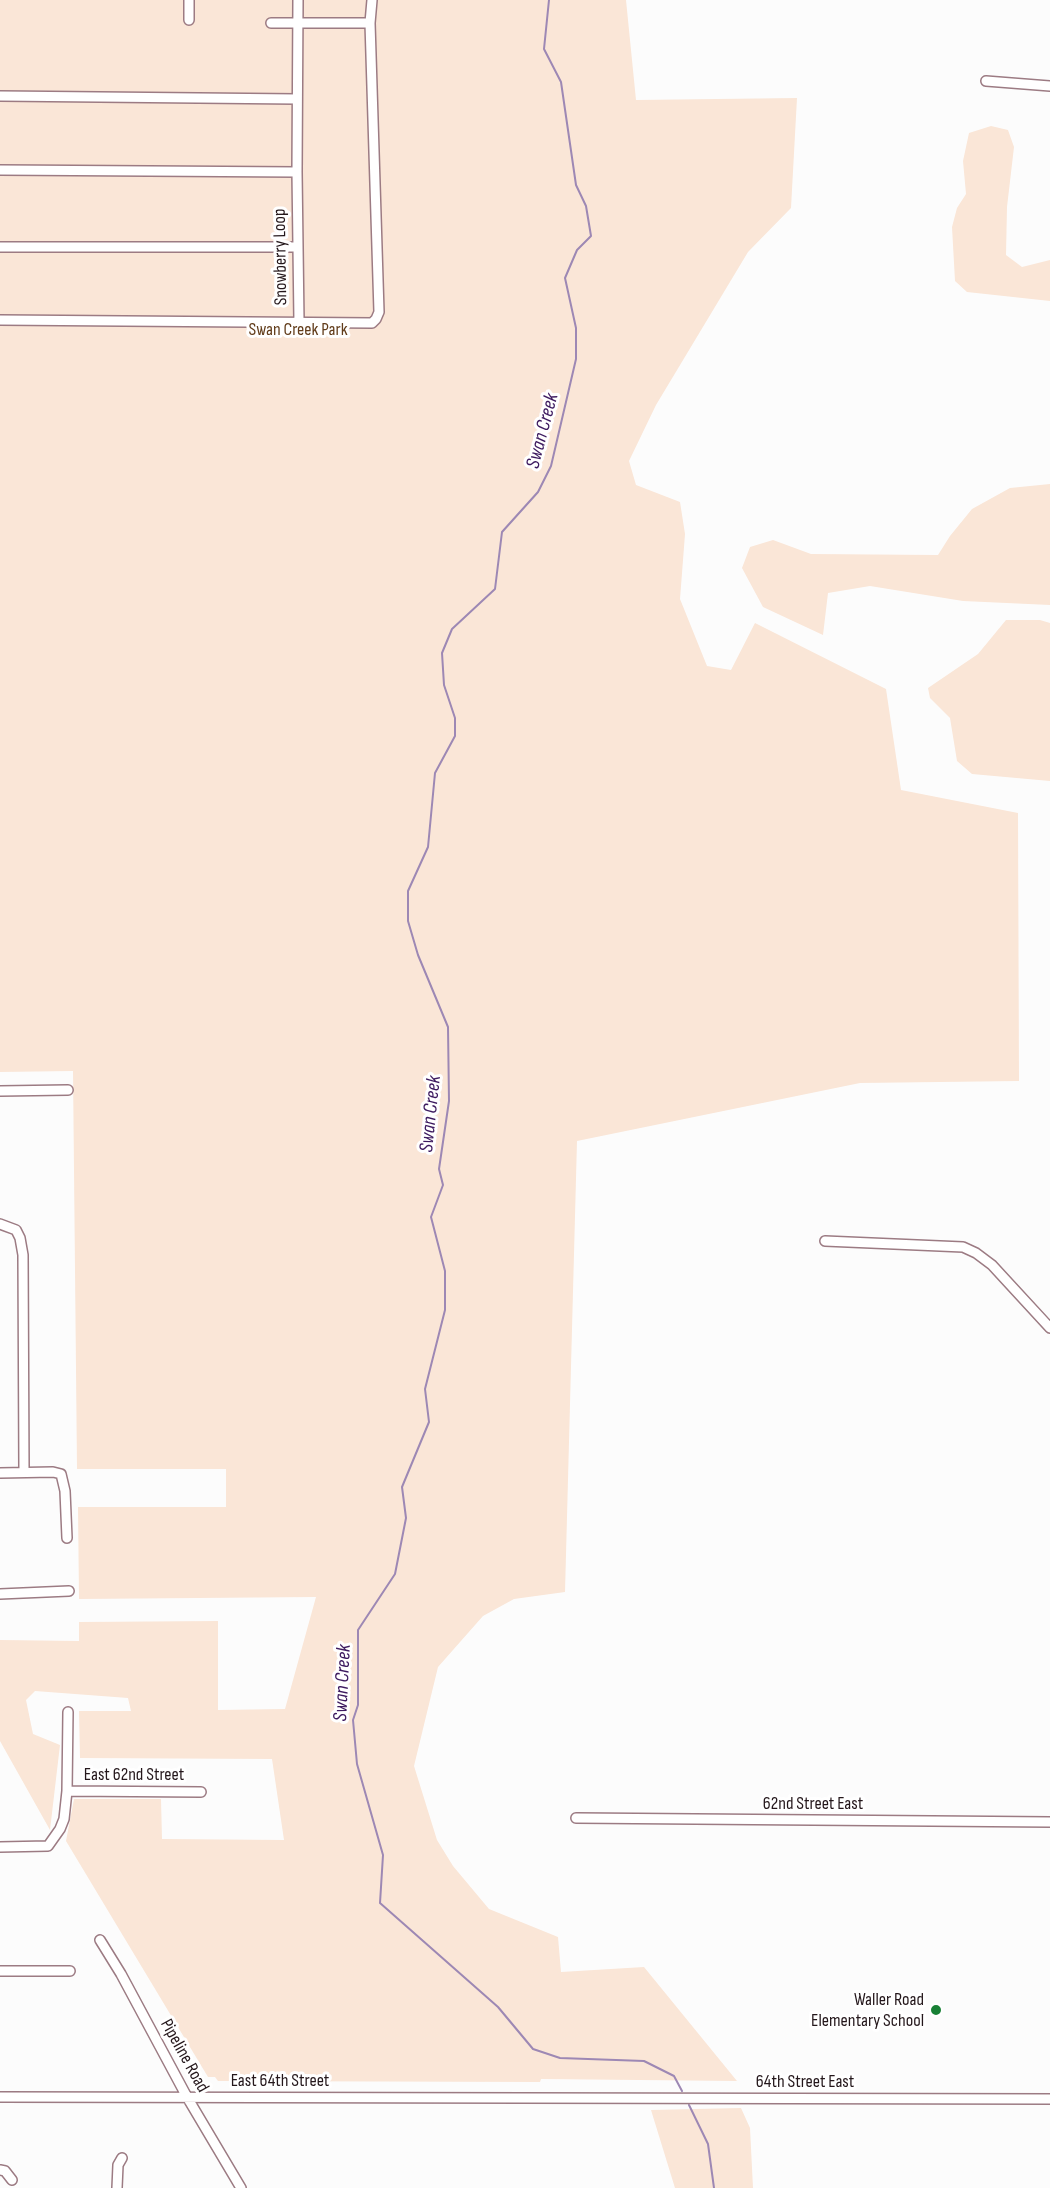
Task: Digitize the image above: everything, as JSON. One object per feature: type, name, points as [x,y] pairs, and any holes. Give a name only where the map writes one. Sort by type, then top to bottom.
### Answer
[{"type":"street","points":[[189,0],[189,20]]},
{"type":"street","name":"Snowberry Loop","points":[[0,320],[299,322],[298,0]]},
{"type":"street","points":[[299,322],[372,323],[379,312],[370,23],[372,0]]},
{"type":"street","points":[[271,23],[370,23]]},
{"type":"street","points":[[986,81],[1050,86]]},
{"type":"street","points":[[0,96],[297,99]]},
{"type":"street","points":[[0,170],[297,172]]},
{"type":"street","points":[[0,246],[297,247]]},
{"type":"street","points":[[0,1091],[68,1090]]},
{"type":"street","points":[[0,1224],[13,1228],[18,1234],[22,1248],[24,1472]]},
{"type":"street","points":[[825,1241],[963,1247],[992,1265],[1050,1328]]},
{"type":"street","points":[[0,1473],[57,1472],[63,1478],[67,1538]]},
{"type":"street","points":[[0,1594],[69,1591]]},
{"type":"street","points":[[0,1847],[48,1845],[60,1829],[64,1819],[67,1791],[68,1712]]},
{"type":"street","name":"East 62nd Street","points":[[67,1791],[201,1792]]},
{"type":"street","name":"62nd Street East","points":[[576,1818],[1050,1822]]},
{"type":"street","name":"Pipeline Road","points":[[100,1940],[122,1974],[187,2097],[241,2188]]},
{"type":"street","points":[[0,1971],[70,1971]]},
{"type":"street","name":"East 64th Street","points":[[0,2097],[561,2098]]},
{"type":"street","name":"64th Street East","points":[[561,2098],[1050,2098]]},
{"type":"street","points":[[117,2188],[118,2165],[122,2158]]},
{"type":"street","points":[[0,2170],[5,2171],[12,2180]]},
{"type":"green space","name":"Swan Creek Park","points":[[0,0],[626,0],[636,100],[797,98],[791,208],[748,252],[656,405],[629,461],[636,485],[680,502],[685,534],[680,599],[707,666],[731,670],[755,623],[886,689],[901,790],[1018,813],[1019,1081],[860,1083],[577,1141],[565,1592],[514,1599],[483,1616],[438,1667],[414,1766],[437,1840],[453,1866],[489,1909],[558,1937],[561,1972],[644,1967],[737,2081],[541,2079],[540,2082],[218,2081],[215,2077],[208,2077],[66,1841],[74,1799],[161,1799],[162,1839],[284,1840],[272,1759],[80,1758],[79,1711],[131,1711],[128,1698],[35,1691],[26,1700],[33,1734],[60,1745],[50,1830],[0,1741],[0,1640],[79,1641],[79,1622],[218,1621],[218,1710],[285,1709],[316,1597],[79,1599],[78,1507],[226,1507],[226,1469],[77,1469],[73,1071],[0,1072]]},
{"type":"green space","points":[[991,126],[1008,130],[1014,147],[1007,207],[1006,255],[1022,267],[1050,260],[1050,301],[967,292],[955,281],[952,227],[957,208],[966,194],[963,161],[969,133]]},
{"type":"green space","points":[[1050,484],[1050,605],[963,601],[870,586],[828,593],[823,635],[763,607],[742,568],[750,547],[773,540],[811,554],[938,555],[972,509],[1010,488]]},
{"type":"green space","points":[[1006,620],[1040,620],[1050,623],[1050,781],[972,774],[957,761],[950,718],[930,698],[928,688],[978,654]]},
{"type":"green space","points":[[741,2108],[750,2128],[753,2188],[675,2188],[651,2110]]},
{"type":"waterway","name":"Swan Creek","points":[[549,0],[544,49],[561,82],[576,185],[586,206],[591,236],[577,250],[565,278],[576,328],[576,359],[551,466],[538,492],[502,532],[495,589],[452,629],[442,653],[444,685],[455,718],[455,736],[435,773],[428,847],[408,891],[408,921],[418,955],[448,1027],[449,1101],[439,1169],[443,1185],[431,1217],[445,1271],[445,1310],[425,1389],[429,1422],[402,1487],[406,1518],[395,1574],[358,1630],[358,1705],[353,1720],[357,1764],[383,1855],[380,1903],[498,2007],[533,2049],[560,2058],[644,2061],[674,2076],[682,2091]]},
{"type":"waterway","name":"Swan Creek","points":[[689,2105],[708,2144],[714,2188]]},
{"type":"place","name":"Waller Road Elementary School","points":[[936,2010]]}]
